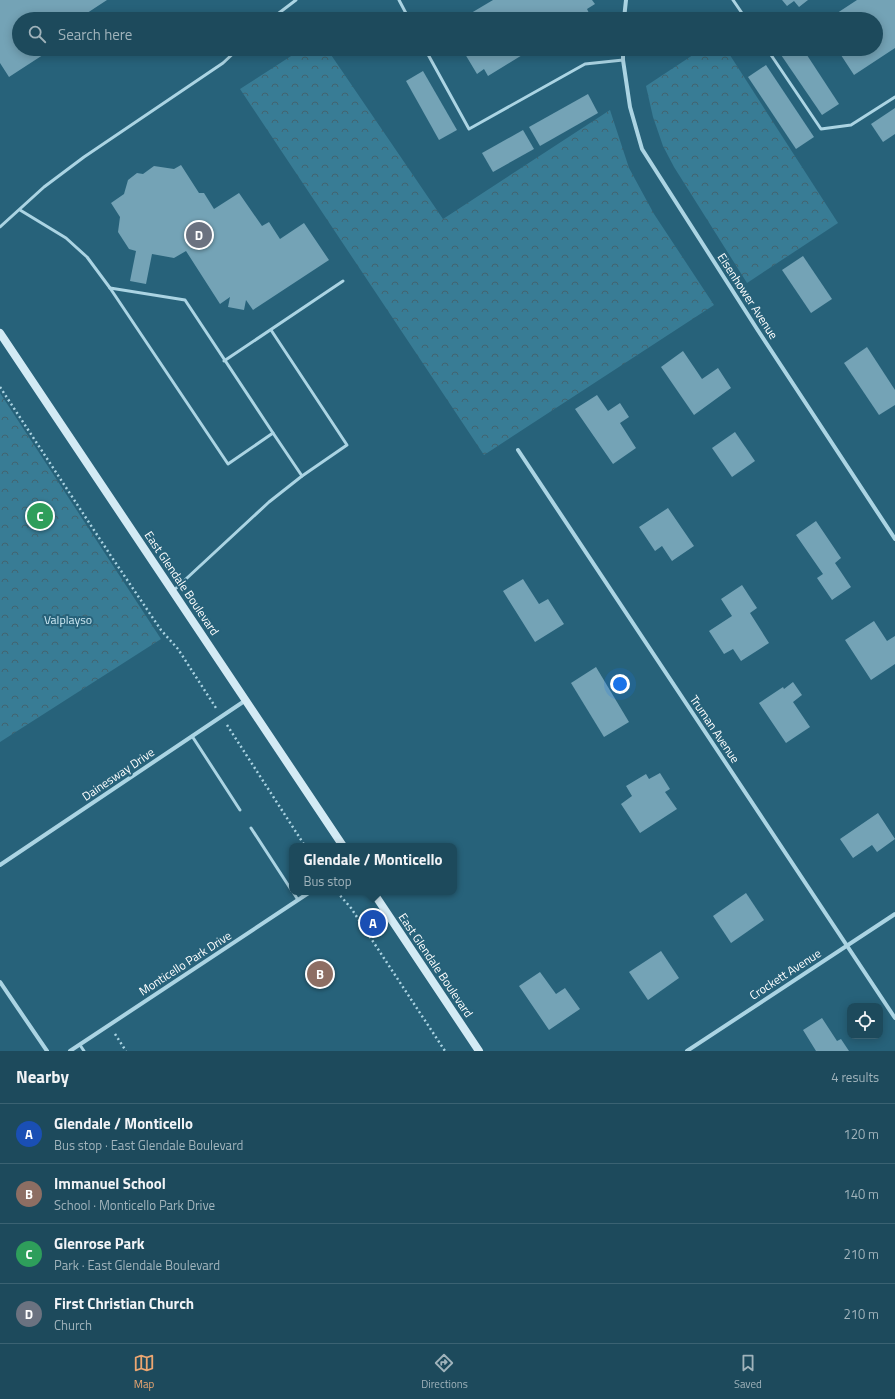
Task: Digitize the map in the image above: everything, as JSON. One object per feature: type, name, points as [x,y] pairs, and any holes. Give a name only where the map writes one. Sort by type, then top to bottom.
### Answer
[{"type":"street","points":[[625,12],[626,0]]},
{"type":"street","name":"Eisenhower Avenue","points":[[623,56],[630,107],[642,149],[757,329],[895,539]]},
{"type":"street","name":"East Glendale Boulevard","points":[[0,333],[341,843]]},
{"type":"street","name":"Truman Avenue","points":[[518,450],[895,1018]]},
{"type":"street","name":"Dainesway Drive","points":[[0,865],[246,700]]},
{"type":"street","name":"Monticello Park Drive","points":[[70,1051],[306,895]]},
{"type":"street","name":"East Glendale Boulevard","points":[[375,895],[479,1051]]},
{"type":"street","name":"Crockett Avenue","points":[[687,1051],[895,914]]},
{"type":"street","points":[[0,982],[46,1051]]},
{"type":"lane","points":[[280,12],[296,0]]},
{"type":"lane","points":[[399,0],[405,12]]},
{"type":"lane","points":[[733,0],[741,12]]},
{"type":"lane","points":[[0,227],[44,187],[84,157],[212,70],[229,56]]},
{"type":"lane","points":[[429,56],[469,129],[585,64],[623,60]]},
{"type":"lane","points":[[772,56],[821,129],[851,125],[895,97]]},
{"type":"lane","points":[[20,210],[66,238],[87,256],[228,464],[273,433]]},
{"type":"lane","points":[[224,360],[271,330],[343,280]]},
{"type":"lane","points":[[110,288],[184,300],[302,476]]},
{"type":"lane","points":[[173,591],[269,502],[302,476],[347,445],[271,330]]},
{"type":"lane","points":[[192,736],[240,810]]},
{"type":"lane","points":[[251,828],[289,886]]},
{"type":"lane","points":[[295,895],[298,900]]},
{"type":"lane","points":[[80,1045],[84,1051]]},
{"type":"path","points":[[0,387],[161,630],[178,649],[303,843]]},
{"type":"path","points":[[340,895],[351,908],[445,1051]]},
{"type":"path","points":[[109,1025],[126,1051]]},
{"type":"green space","points":[[291,56],[332,56],[443,219],[610,110],[629,168],[654,214],[714,305],[484,455],[240,89]]},
{"type":"green space","points":[[691,56],[731,56],[838,223],[747,283],[674,167],[663,146],[653,117],[646,86]]},
{"type":"green space","name":"Valplayso","points":[[0,393],[161,639],[0,742]]},
{"type":"building","points":[[0,0],[107,0],[89,12],[12,12],[12,56],[41,56],[9,77],[0,63]]},
{"type":"building","points":[[493,0],[592,0],[595,4],[587,9],[588,12],[473,12]]},
{"type":"building","points":[[782,0],[808,0],[799,7],[794,1],[787,6]]},
{"type":"building","points":[[857,0],[895,0],[895,48],[883,56],[883,12],[839,12]]},
{"type":"building","points":[[466,56],[521,56],[488,76],[484,69],[477,74]]},
{"type":"building","points":[[782,56],[808,56],[839,104],[822,115]]},
{"type":"building","points":[[842,56],[883,56],[854,75]]},
{"type":"building","points":[[766,65],[814,137],[796,149],[748,77]]},
{"type":"building","points":[[423,71],[457,130],[439,140],[406,81]]},
{"type":"building","points":[[588,94],[598,113],[540,146],[529,127]]},
{"type":"building","points":[[895,108],[895,134],[883,142],[871,124]]},
{"type":"building","points":[[523,130],[534,149],[493,172],[482,153]]},
{"type":"building","points":[[181,165],[199,193],[204,193],[214,209],[239,193],[262,226],[269,222],[280,239],[304,223],[329,260],[253,310],[246,300],[244,310],[228,307],[230,297],[220,304],[186,251],[174,258],[152,254],[146,284],[130,281],[136,251],[129,249],[118,232],[120,217],[111,203],[124,194],[128,180],[137,173],[143,174],[154,166],[174,169]]},
{"type":"building","points":[[803,256],[832,299],[811,313],[782,270]]},
{"type":"building","points":[[867,347],[895,390],[895,405],[879,415],[844,363]]},
{"type":"building","points":[[683,351],[702,379],[718,368],[731,388],[694,415],[661,367]]},
{"type":"building","points":[[597,395],[608,411],[620,403],[629,417],[620,423],[636,448],[613,464],[575,409]]},
{"type":"building","points":[[735,432],[755,461],[732,477],[712,448]]},
{"type":"building","points":[[668,508],[694,546],[672,561],[662,546],[655,551],[639,527]]},
{"type":"building","points":[[816,521],[841,558],[835,563],[851,587],[832,600],[817,578],[823,574],[796,535]]},
{"type":"building","points":[[523,579],[539,604],[548,599],[564,624],[535,642],[503,591]]},
{"type":"building","points":[[742,585],[757,608],[750,613],[769,643],[741,661],[733,649],[724,654],[709,631],[732,616],[721,599]]},
{"type":"building","points":[[874,621],[887,641],[895,636],[895,664],[871,680],[845,640]]},
{"type":"building","points":[[596,667],[629,722],[604,737],[571,683]]},
{"type":"building","points":[[793,682],[802,695],[793,702],[810,727],[786,743],[759,703],[783,687],[784,689]]},
{"type":"building","points":[[660,773],[670,789],[665,792],[677,809],[640,833],[621,804],[632,796],[626,786],[646,774],[649,779]]},
{"type":"building","points":[[878,813],[895,839],[877,852],[872,845],[853,858],[840,839]]},
{"type":"building","points":[[746,893],[764,920],[731,943],[713,916]]},
{"type":"building","points":[[661,951],[679,978],[648,1000],[629,972]]},
{"type":"building","points":[[540,972],[556,994],[565,988],[580,1009],[549,1030],[519,986]]},
{"type":"building","points":[[822,1018],[837,1041],[841,1039],[849,1051],[816,1051],[803,1030]]},
{"type":"place","name":"First Christian Church","points":[[199,235]]},
{"type":"place","name":"Glenrose Park","points":[[40,516]]},
{"type":"place","name":"Glendale / Monticello","points":[[373,923]]},
{"type":"place","name":"Immanuel School","points":[[320,974]]}]
